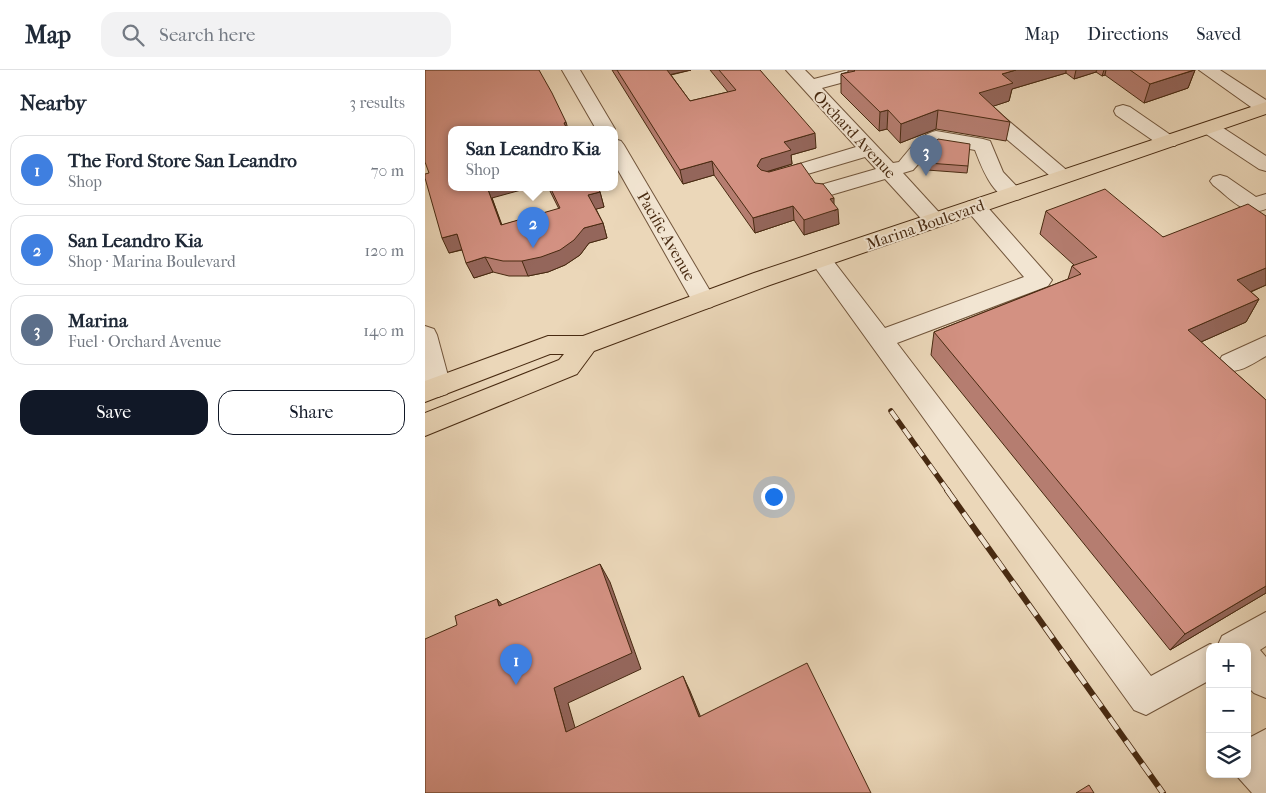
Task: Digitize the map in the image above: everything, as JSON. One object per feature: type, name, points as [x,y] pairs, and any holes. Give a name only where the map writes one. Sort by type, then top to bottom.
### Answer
[{"type":"main road","name":"Marina Boulevard","points":[[432,390],[548,345],[585,345],[819,259],[1266,108]]},
{"type":"main road","name":"Marina Boulevard","points":[[425,425],[567,366],[585,345]]},
{"type":"street","points":[[571,70],[603,126]]},
{"type":"street","name":"Orchard Avenue","points":[[795,70],[935,220]]},
{"type":"street","points":[[810,86],[868,70]]},
{"type":"street","points":[[1208,70],[1266,108]]},
{"type":"street","points":[[1123,111],[1167,142]]},
{"type":"street","points":[[997,121],[1063,177]]},
{"type":"street","points":[[1210,128],[1266,165]]},
{"type":"street","points":[[824,192],[906,166],[930,140],[936,137],[980,143],[986,150],[994,174],[1013,194]]},
{"type":"street","points":[[770,179],[869,149]]},
{"type":"street","name":"Pacific Avenue","points":[[618,152],[704,300]]},
{"type":"street","points":[[1220,181],[1254,206],[1266,201]]},
{"type":"street","points":[[880,340],[1040,280],[975,207]]},
{"type":"street","points":[[819,259],[1146,698],[1206,663]]},
{"type":"street","points":[[425,335],[432,390]]},
{"type":"street","points":[[1231,363],[1266,345]]},
{"type":"street","points":[[1241,643],[1266,628]]},
{"type":"street","points":[[1251,665],[1266,681]]},
{"type":"street","points":[[1266,747],[1248,761],[1266,781]]},
{"type":"building","points":[[425,70],[539,70],[566,122],[564,123],[566,126],[448,126],[448,191],[488,191],[501,225],[560,208],[552,191],[599,191],[588,195],[603,223],[584,228],[574,240],[560,250],[541,257],[522,261],[503,261],[485,257],[466,263],[457,234],[442,238],[425,178],[425,174],[429,173],[425,162]]},
{"type":"building","points":[[617,70],[667,70],[690,101],[736,90],[719,70],[760,70],[815,133],[784,142],[791,150],[761,159],[757,166],[761,170],[769,172],[801,163],[815,183],[823,184],[834,198],[830,199],[838,209],[804,220],[793,206],[753,218],[712,161],[680,170]]},
{"type":"building","points":[[854,70],[1016,70],[1002,74],[1013,83],[979,93],[1010,122],[938,110],[901,124],[888,110],[880,112],[841,74]]},
{"type":"building","points":[[1130,70],[1194,70],[1150,84]]},
{"type":"building","points":[[938,139],[970,144],[968,166],[928,163],[930,148]]},
{"type":"building","points":[[1105,189],[1163,237],[1248,204],[1266,216],[1266,268],[1237,280],[1259,299],[1188,330],[1266,400],[1266,586],[1185,634],[934,332],[1081,274],[1072,266],[1097,257],[1046,211]]},
{"type":"building","points":[[600,564],[632,653],[554,688],[566,732],[683,676],[699,717],[807,663],[871,793],[425,793],[425,639],[457,625],[455,616],[497,599],[499,606]]},
{"type":"building","points":[[1089,785],[1094,793],[1076,793]]},
{"type":"railway","points":[[891,411],[948,491]]},
{"type":"railway","points":[[947,490],[1163,793]]},
{"type":"place","name":"Marina","points":[[926,176]]},
{"type":"place","name":"San Leandro Kia","points":[[533,248]]},
{"type":"place","name":"The Ford Store San Leandro","points":[[516,685]]}]
